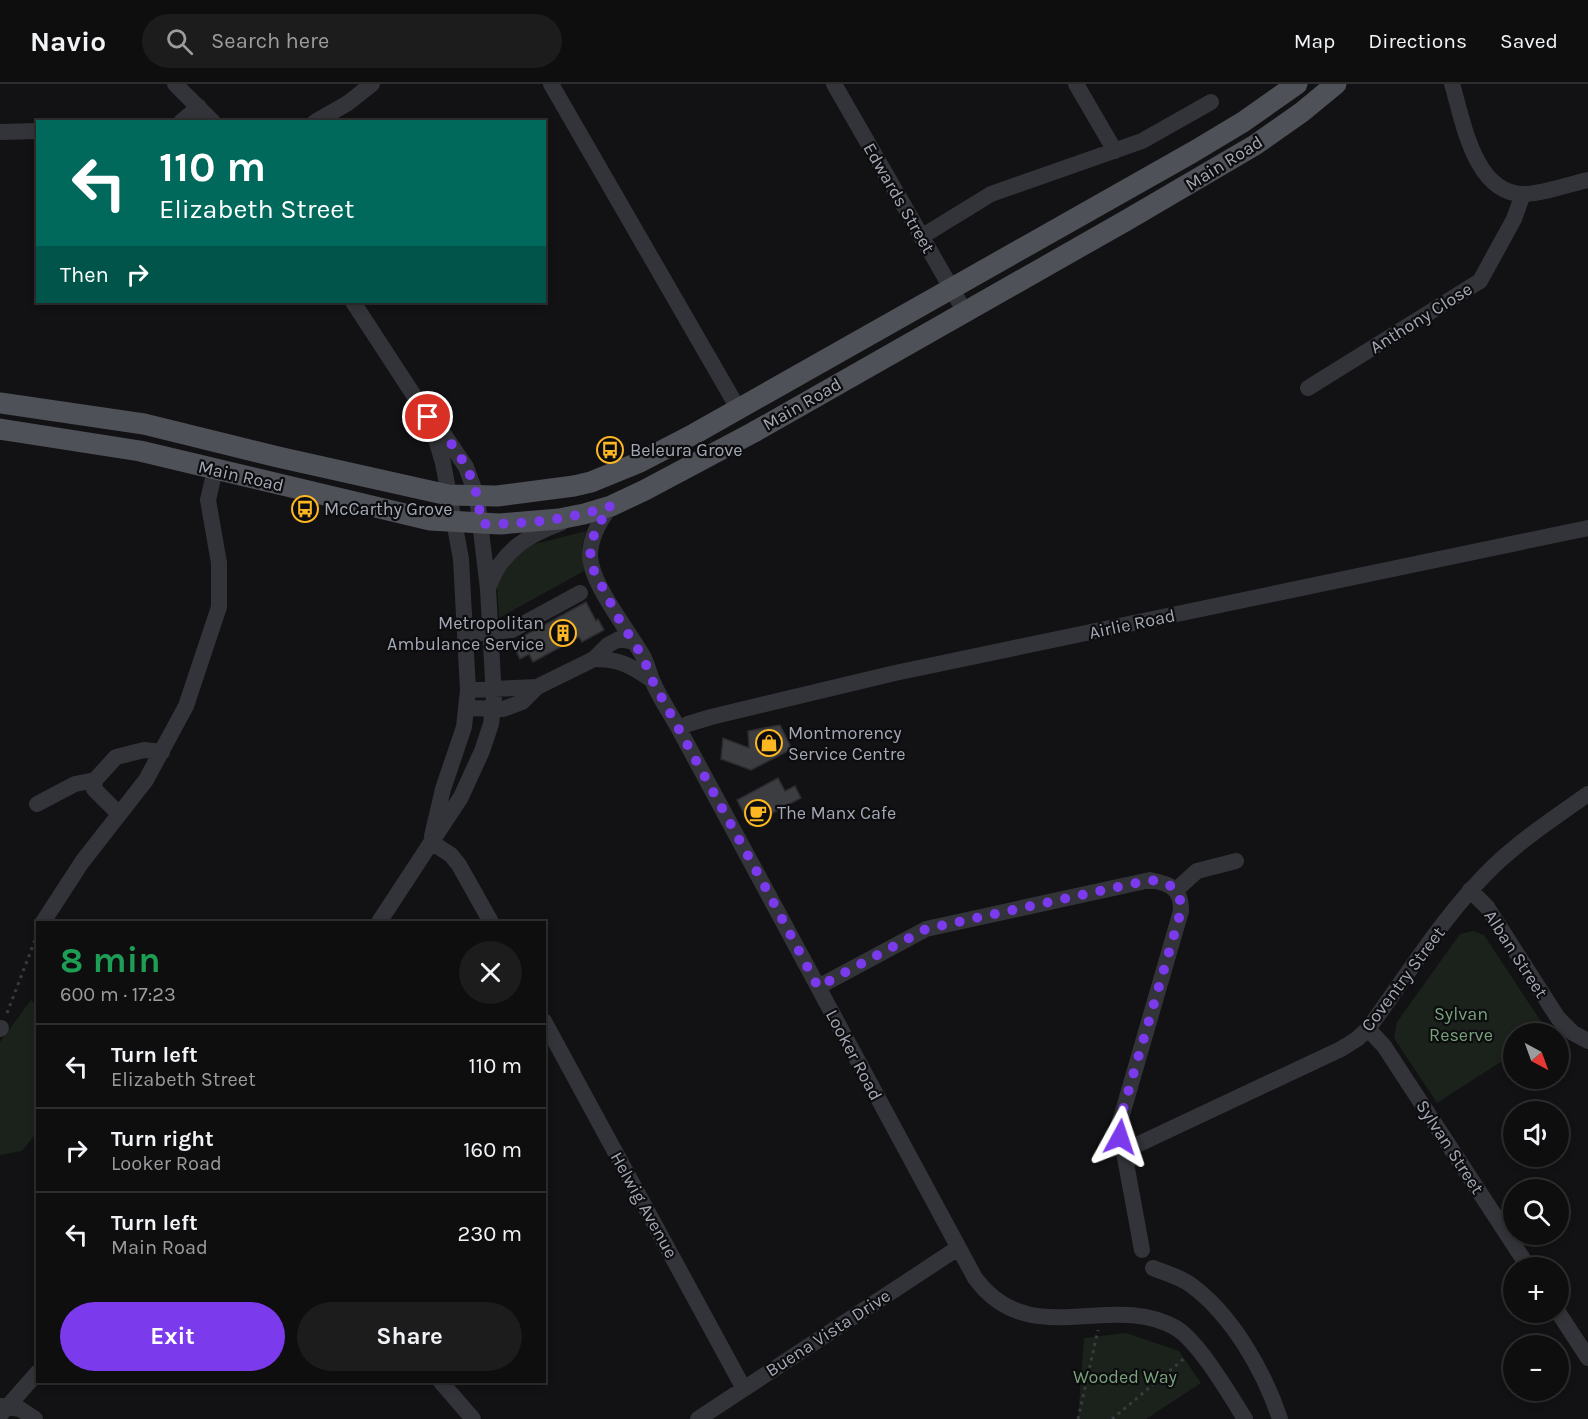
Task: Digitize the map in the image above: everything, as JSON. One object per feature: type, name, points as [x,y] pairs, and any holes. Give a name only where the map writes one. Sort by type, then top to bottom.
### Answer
[{"type":"main road","name":"Main Road","points":[[0,403],[144,424],[448,495],[477,497],[528,493],[591,482],[640,462],[739,410],[1193,152],[1243,122],[1297,84]]},
{"type":"main road","name":"Main Road","points":[[0,429],[140,451],[395,513],[454,523],[534,522],[584,514],[611,506],[645,490],[754,432],[1197,181],[1274,132],[1336,84]]},
{"type":"street","points":[[175,84],[211,120]]},
{"type":"street","points":[[318,120],[348,103],[372,84]]},
{"type":"street","points":[[551,84],[739,410]]},
{"type":"street","name":"Edwards Street","points":[[834,84],[950,290],[965,312]]},
{"type":"street","points":[[1076,84],[1115,151]]},
{"type":"street","points":[[1452,84],[1478,164],[1499,186],[1523,194],[1588,180]]},
{"type":"street","points":[[921,237],[991,194],[1142,141],[1211,102]]},
{"type":"street","points":[[183,120],[199,107]]},
{"type":"street","points":[[0,132],[36,131]]},
{"type":"street","name":"Anthony Close","points":[[1308,388],[1480,281],[1514,219],[1523,194]]},
{"type":"street","points":[[355,303],[428,417],[440,448],[460,559],[466,634],[467,708],[464,728],[438,809],[431,842]]},
{"type":"street","points":[[380,921],[461,797],[491,724],[493,710],[494,689],[488,589],[477,497],[466,467],[441,430],[428,417]]},
{"type":"street","points":[[44,921],[82,862],[146,780],[186,706],[219,607],[219,563],[208,500],[215,470]]},
{"type":"street","name":"Looker Road","points":[[611,506],[596,528],[592,542],[590,557],[598,580],[646,663],[652,680],[769,893],[958,1248],[987,1294],[1005,1307],[1030,1316],[1124,1316],[1151,1319],[1176,1329],[1197,1348],[1245,1419]]},
{"type":"street","points":[[488,589],[499,564],[505,555],[516,546],[533,535],[584,514]]},
{"type":"street","name":"Airlie Road","points":[[679,729],[711,717],[895,673],[1588,528]]},
{"type":"street","points":[[466,634],[512,630],[580,592]]},
{"type":"street","points":[[467,708],[503,709],[522,702],[537,687],[594,659],[608,645],[619,639],[634,642]]},
{"type":"street","points":[[594,659],[620,661],[652,680]]},
{"type":"street","points":[[468,690],[537,687]]},
{"type":"street","points":[[119,814],[94,789],[95,780],[116,757],[144,750],[162,752]]},
{"type":"street","points":[[37,804],[75,784],[95,780]]},
{"type":"street","name":"Coventry Street","points":[[1124,1151],[1341,1049],[1368,1029],[1470,890],[1497,862],[1588,794]]},
{"type":"street","points":[[431,842],[451,855],[490,921]]},
{"type":"street","points":[[1176,890],[1197,871],[1236,861]]},
{"type":"street","points":[[818,987],[926,929],[1150,880],[1167,883],[1176,890],[1181,900],[1181,911],[1119,1125],[1142,1250]]},
{"type":"street","name":"Alban Street","points":[[1470,890],[1487,907],[1557,1018],[1573,1033],[1588,1041]]},
{"type":"street","name":"Helwig Avenue","points":[[546,1025],[744,1389]]},
{"type":"street","name":"Sylvan Street","points":[[1368,1029],[1384,1046],[1522,1257]]},
{"type":"street","name":"Buena Vista Drive","points":[[698,1419],[958,1248]]},
{"type":"street","points":[[1153,1268],[1189,1283],[1214,1304],[1247,1350],[1263,1378],[1280,1419]]},
{"type":"street","points":[[1565,1323],[1588,1358]]},
{"type":"street","points":[[3,1409],[36,1374]]},
{"type":"street","points":[[442,1383],[473,1419]]},
{"type":"street","points":[[3,1409],[20,1409],[35,1419]]},
{"type":"path","points":[[0,1028],[36,939]]},
{"type":"path","points":[[1078,1419],[1101,1316]]},
{"type":"path","points":[[1112,1419],[1197,1348]]},
{"type":"green space","points":[[586,531],[582,546],[584,571],[499,618],[497,585],[508,561],[531,545]]},
{"type":"green space","name":"Sylvan Reserve","points":[[1473,931],[1484,935],[1542,1023],[1503,1023],[1503,1060],[1437,1103],[1394,1038],[1397,1022],[1460,934]]},
{"type":"green space","points":[[31,1000],[36,1004],[36,1133],[22,1151],[0,1155],[0,1042]]},
{"type":"green space","name":"Wooded Way","points":[[1126,1333],[1179,1351],[1201,1383],[1146,1419],[1078,1419],[1084,1338]]},
{"type":"building","name":"Metropolitan Ambulance Service","points":[[586,602],[596,621],[598,619],[604,630],[582,642],[579,637],[533,662],[529,654],[520,659],[513,645],[521,640],[520,638]]},
{"type":"building","name":"Montmorency Service Centre","points":[[780,725],[792,749],[751,770],[721,759],[723,738],[749,748],[748,731]]},
{"type":"building","name":"The Manx Cafe","points":[[778,778],[785,791],[795,786],[801,798],[750,825],[737,800]]},
{"type":"place","name":"Beleura Grove","points":[[610,450]]},
{"type":"place","name":"McCarthy Grove","points":[[305,509]]},
{"type":"place","name":"Metropolitan Ambulance Service","points":[[563,633]]},
{"type":"place","name":"Montmorency Service Centre","points":[[769,743]]},
{"type":"place","name":"The Manx Cafe","points":[[758,813]]},
{"type":"route","points":[[428,417],[441,430],[466,467],[473,482],[482,524],[559,519],[611,506],[596,528],[592,542],[590,557],[594,571],[620,621],[643,657],[652,680],[818,987],[926,929],[1150,880],[1167,883],[1176,890],[1181,900],[1181,911],[1122,1113],[1119,1125],[1120,1137]]}]
